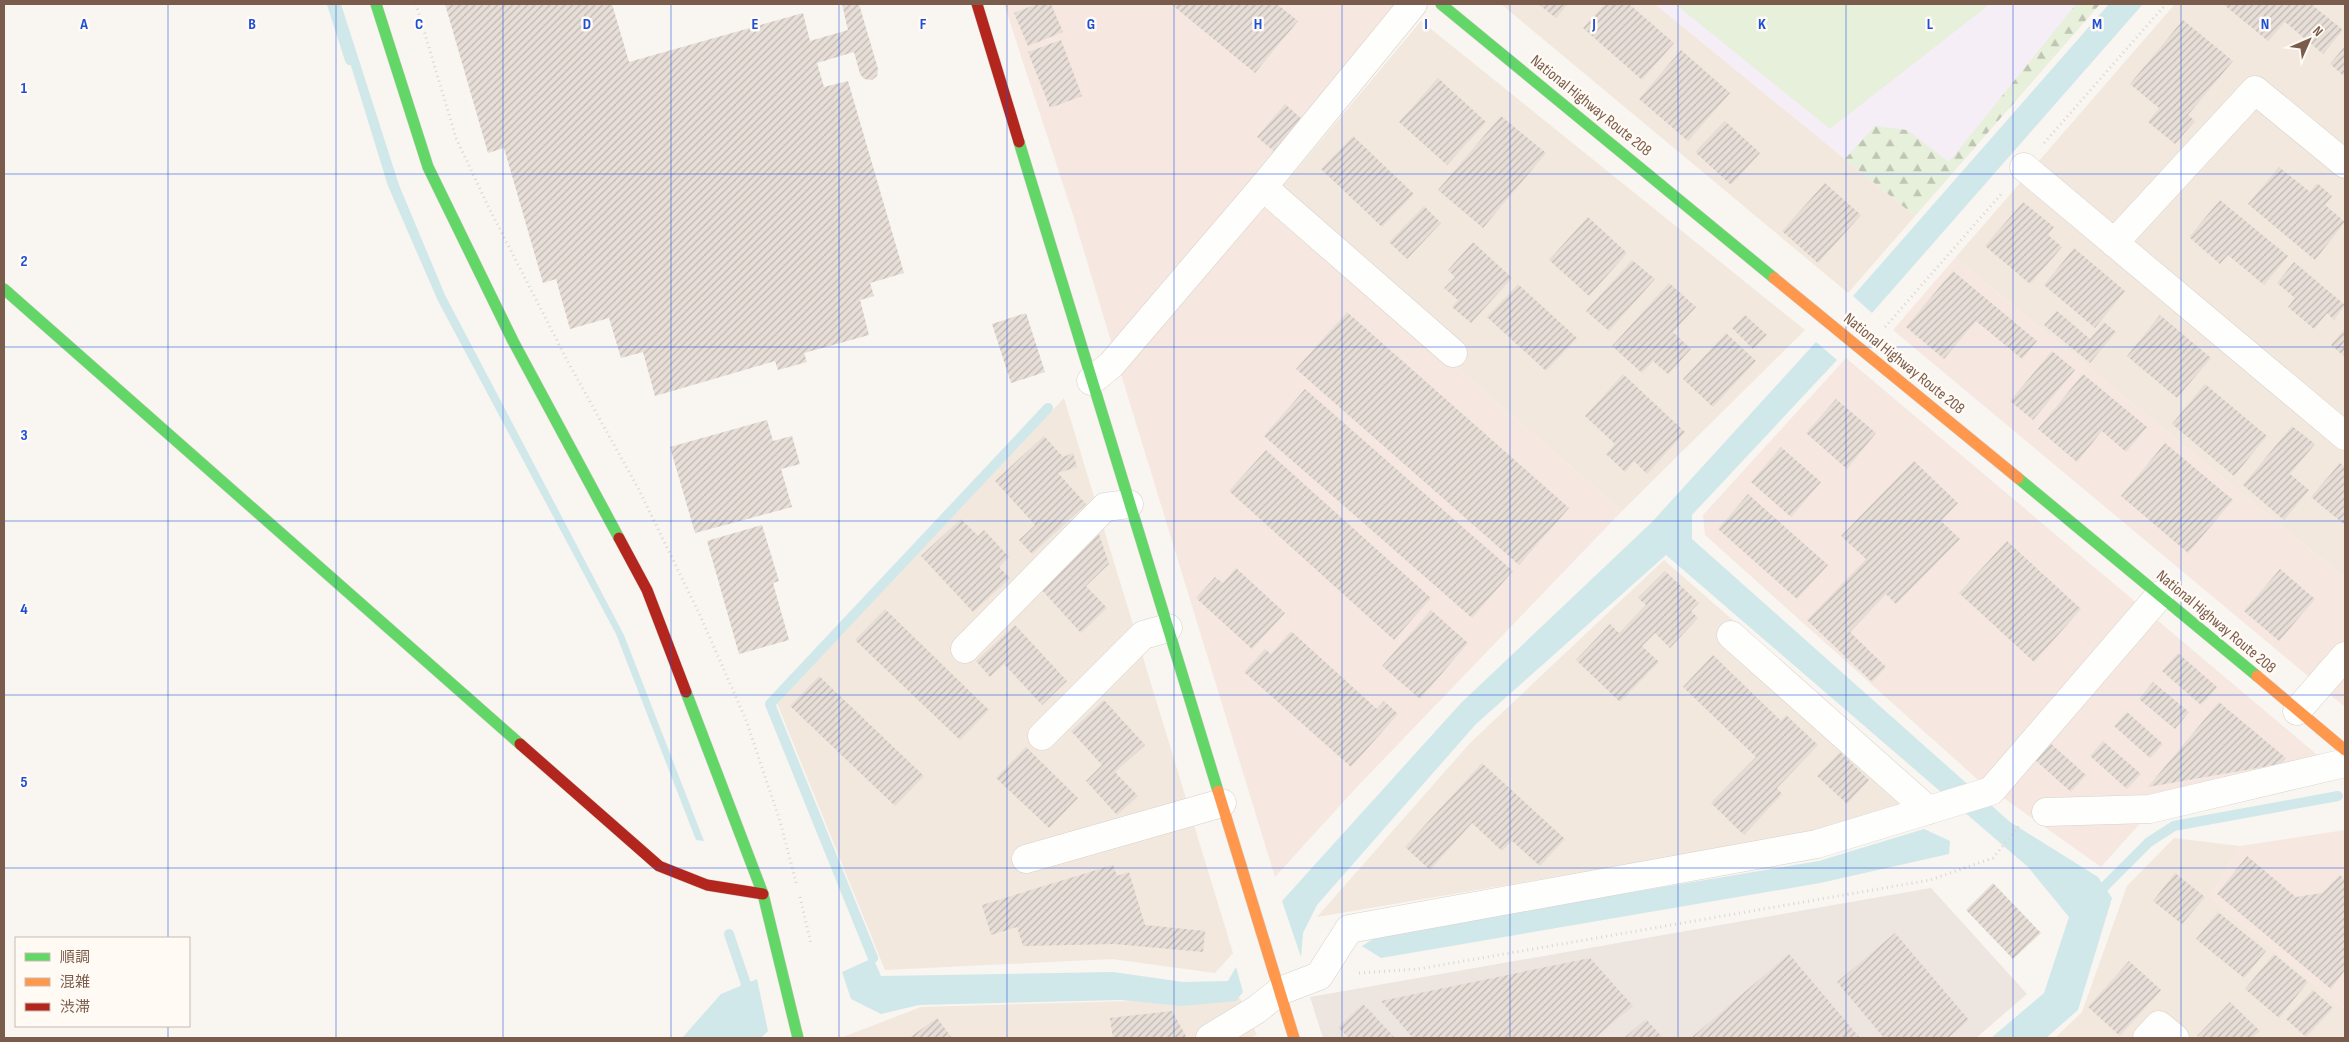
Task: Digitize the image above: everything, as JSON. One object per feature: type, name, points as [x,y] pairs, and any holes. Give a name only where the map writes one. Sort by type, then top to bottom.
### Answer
[{"type":"main road","points":[[376,4],[428,167],[513,341],[646,590],[763,894],[798,1038]]},
{"type":"main road","points":[[977,4],[1294,1038]]},
{"type":"main road","name":"National Highway Route 208","points":[[1441,4],[2160,595],[2345,750]]},
{"type":"main road","points":[[4,289],[659,866],[707,885],[763,894]]},
{"type":"street","points":[[1091,380],[1111,364],[1263,187],[1414,4]]},
{"type":"street","points":[[2114,243],[2255,90],[2345,164]]},
{"type":"street","points":[[2024,167],[2345,436]]},
{"type":"street","points":[[1263,187],[1453,353]]},
{"type":"street","points":[[964,649],[1105,507],[1129,504]]},
{"type":"street","points":[[1210,1038],[1256,1010],[1280,990],[1319,976],[1349,929],[1817,844],[1991,791],[2160,595]]},
{"type":"street","points":[[1042,736],[1143,635],[1168,628]]},
{"type":"street","points":[[1730,636],[1934,808]]},
{"type":"street","points":[[2298,710],[2345,656]]},
{"type":"street","points":[[2035,816],[2150,809],[2345,763]]},
{"type":"street","points":[[1026,859],[1222,803]]},
{"type":"street","points":[[2147,1038],[2158,1025],[2175,1038]]},
{"type":"path","points":[[1319,976],[1418,970],[1930,880],[1993,858],[2035,816]]},
{"type":"shaded area","points":[[1004,4],[1395,4],[1401,9],[1113,348],[1074,218]]},
{"type":"shaded area","points":[[1501,4],[1655,4],[1915,216],[1848,293]]},
{"type":"shaded area","points":[[1655,4],[2100,4],[1915,216]]},
{"type":"shaded area","points":[[2175,4],[2345,4],[2345,578],[1955,258]]},
{"type":"shaded area","points":[[1421,21],[1805,330],[1622,511],[1268,204]]},
{"type":"shaded area","points":[[1268,204],[1622,511],[1356,788],[1275,877],[1120,371]]},
{"type":"shaded area","points":[[1955,258],[2345,578],[2345,707],[1893,330]]},
{"type":"shaded area","points":[[1846,358],[2340,774],[2145,818],[2101,867],[1977,779],[1705,535],[1703,515]]},
{"type":"shaded area","points":[[1064,398],[1233,953],[1215,973],[1112,959],[885,970],[777,703]]},
{"type":"shaded area","points":[[1664,560],[1932,794],[1826,831],[1317,917],[1470,743]]},
{"type":"shaded area","points":[[2345,830],[2345,1009],[2210,897],[2240,846]]},
{"type":"shaded area","points":[[2174,838],[2240,846],[2210,897],[2345,1009],[2345,1038],[2055,1038],[2082,1012],[2127,886]]},
{"type":"shaded area","points":[[1931,888],[2027,994],[1976,1038],[1323,1038],[1310,997]]},
{"type":"shaded area","points":[[1240,998],[1257,1035],[1250,1038],[843,1037],[921,1007]]},
{"type":"green space","points":[[1675,4],[1990,4],[1830,129]]},
{"type":"green space","points":[[2076,4],[2100,4],[1915,216],[1845,159],[1875,126],[1907,130],[1949,162]]},
{"type":"water","points":[[332,4],[341,4],[399,185],[445,295],[624,635],[704,841],[696,840],[616,634],[438,301],[388,186]]},
{"type":"water","points":[[2109,4],[2143,4],[1872,313],[1853,296]]},
{"type":"water","points":[[1816,342],[1837,360],[1692,515],[1692,539],[2010,822],[2098,877],[2112,898],[2078,1010],[2046,1038],[1991,1038],[2044,993],[2069,917],[2028,867],[1666,555],[1476,724],[1317,905],[1303,933],[1301,957],[1282,901],[1461,703],[1652,522]]},
{"type":"water","points":[[1924,829],[1950,841],[1949,854],[1820,883],[1381,958],[1362,946],[1381,934],[1819,861]]},
{"type":"water","points":[[873,958],[881,976],[1113,972],[1183,982],[1228,981],[1236,967],[1243,992],[1236,1001],[1182,1006],[1121,1000],[919,1005],[881,1014],[851,999],[842,972]]},
{"type":"water","points":[[757,979],[768,1031],[761,1038],[682,1038],[721,994]]},
{"type":"building","points":[[445,4],[612,4],[629,62],[803,13],[810,41],[848,30],[842,4],[859,4],[878,69],[877,76],[872,80],[864,79],[860,74],[854,52],[817,63],[824,87],[848,81],[904,273],[870,283],[874,296],[860,300],[869,335],[804,353],[807,362],[778,370],[775,361],[655,396],[643,352],[621,358],[609,318],[570,329],[556,279],[543,283],[504,148],[488,153]]},
{"type":"building","points":[[1037,4],[1051,4],[1063,32],[1028,46],[1014,13]]},
{"type":"building","points":[[1171,4],[1277,4],[1298,21],[1255,73]]},
{"type":"building","points":[[1538,4],[1568,4],[1556,18]]},
{"type":"building","points":[[1605,4],[1629,4],[1674,43],[1642,80],[1583,28]]},
{"type":"building","points":[[2223,4],[2311,4],[2343,30],[2323,54],[2285,22],[2268,41]]},
{"type":"building","points":[[2183,20],[2233,61],[2188,115],[2195,121],[2175,144],[2148,122],[2159,108],[2130,84]]},
{"type":"building","points":[[1061,40],[1082,96],[1050,108],[1028,52]]},
{"type":"building","points":[[2345,46],[2345,77],[2330,64]]},
{"type":"building","points":[[1681,50],[1730,93],[1688,141],[1639,99]]},
{"type":"building","points":[[1438,78],[1486,122],[1447,165],[1399,122]]},
{"type":"building","points":[[1285,104],[1304,121],[1276,153],[1257,137]]},
{"type":"building","points":[[1501,116],[1546,153],[1483,228],[1438,190]]},
{"type":"building","points":[[1725,121],[1760,153],[1731,185],[1695,152]]},
{"type":"building","points":[[1353,136],[1414,194],[1382,227],[1321,169]]},
{"type":"building","points":[[2279,167],[2310,192],[2317,183],[2332,196],[2325,205],[2345,222],[2315,260],[2248,204]]},
{"type":"building","points":[[1825,183],[1861,215],[1818,263],[1782,231]]},
{"type":"building","points":[[2220,200],[2288,256],[2264,285],[2228,255],[2220,264],[2189,237]]},
{"type":"building","points":[[2023,202],[2054,227],[2048,235],[2062,247],[2030,284],[1985,246]]},
{"type":"building","points":[[1424,206],[1441,223],[1407,259],[1389,242]]},
{"type":"building","points":[[1588,217],[1627,253],[1589,296],[1549,260]]},
{"type":"building","points":[[1473,242],[1512,278],[1471,323],[1452,307],[1458,300],[1444,288],[1455,277],[1448,270]]},
{"type":"building","points":[[2074,248],[2125,291],[2095,328],[2044,285]]},
{"type":"building","points":[[1632,260],[1655,279],[1609,331],[1586,311]]},
{"type":"building","points":[[2294,262],[2345,305],[2334,320],[2327,313],[2314,329],[2288,307],[2295,298],[2277,283]]},
{"type":"building","points":[[1953,271],[2037,341],[2022,359],[1976,321],[1944,359],[1906,327]]},
{"type":"building","points":[[1669,283],[1696,307],[1673,332],[1691,349],[1668,374],[1653,361],[1642,373],[1612,346]]},
{"type":"building","points":[[1518,284],[1577,338],[1546,371],[1487,317]]},
{"type":"building","points":[[2057,311],[2090,339],[2104,322],[2116,332],[2090,363],[2044,325]]},
{"type":"building","points":[[1347,312],[1569,508],[1519,565],[1296,369]]},
{"type":"building","points":[[1026,313],[1045,372],[1011,383],[992,324]]},
{"type":"building","points":[[1745,315],[1767,335],[1753,349],[1732,328]]},
{"type":"building","points":[[2160,315],[2211,358],[2177,398],[2127,356]]},
{"type":"building","points":[[2345,328],[2345,357],[2331,345]]},
{"type":"building","points":[[1726,333],[1756,361],[1713,407],[1683,379]]},
{"type":"building","points":[[2052,351],[2075,370],[2033,420],[2010,401]]},
{"type":"building","points":[[1623,374],[1685,432],[1647,474],[1634,461],[1625,472],[1606,454],[1615,444],[1585,416]]},
{"type":"building","points":[[2083,374],[2147,427],[2126,452],[2102,431],[2077,462],[2038,429]]},
{"type":"building","points":[[2205,384],[2267,436],[2234,476],[2172,424]]},
{"type":"building","points":[[1305,389],[1513,571],[1472,618],[1264,436]]},
{"type":"building","points":[[1836,399],[1876,433],[1847,469],[1806,433]]},
{"type":"building","points":[[767,420],[773,441],[792,436],[800,464],[781,469],[792,507],[695,533],[670,447]]},
{"type":"building","points":[[2292,426],[2315,444],[2290,474],[2309,490],[2284,520],[2243,485]]},
{"type":"building","points":[[1044,436],[1063,457],[1073,453],[1077,467],[1058,473],[1086,504],[1032,554],[1019,540],[1035,525],[995,481]]},
{"type":"building","points":[[2165,443],[2233,500],[2188,553],[2121,496]]},
{"type":"building","points":[[1781,447],[1821,482],[1791,517],[1751,482]]},
{"type":"building","points":[[1266,450],[1431,598],[1394,640],[1229,491]]},
{"type":"building","points":[[1914,461],[1958,503],[1941,521],[1960,539],[1896,604],[1886,594],[1850,632],[1886,667],[1872,682],[1807,620],[1866,559],[1841,536]]},
{"type":"building","points":[[2340,463],[2345,467],[2345,525],[2311,497]]},
{"type":"building","points":[[1748,494],[1828,565],[1797,599],[1718,529]]},
{"type":"building","points":[[961,519],[978,536],[984,530],[1009,557],[999,567],[1010,578],[973,612],[921,556]]},
{"type":"building","points":[[762,525],[779,581],[773,583],[789,640],[739,654],[707,541]]},
{"type":"building","points":[[1099,534],[1109,564],[1086,586],[1107,608],[1081,633],[1040,588]]},
{"type":"building","points":[[2007,541],[2081,609],[2034,662],[1959,593]]},
{"type":"building","points":[[1236,568],[1285,613],[1252,649],[1196,598],[1215,577],[1223,583]]},
{"type":"building","points":[[2280,569],[2315,599],[2279,641],[2244,611]]},
{"type":"building","points":[[1665,571],[1699,603],[1691,611],[1698,618],[1670,648],[1655,633],[1642,646],[1659,662],[1620,702],[1576,660],[1610,624],[1619,633],[1646,605],[1638,598]]},
{"type":"building","points":[[885,609],[989,710],[960,740],[855,640]]},
{"type":"building","points":[[1431,610],[1468,643],[1420,699],[1382,666]]},
{"type":"building","points":[[1015,625],[1067,681],[1042,705],[1004,664],[990,677],[976,661]]},
{"type":"building","points":[[1291,631],[1377,709],[1384,701],[1398,714],[1351,767],[1244,672],[1265,649],[1271,654]]},
{"type":"building","points":[[2178,653],[2217,687],[2201,705],[2162,671]]},
{"type":"building","points":[[1713,655],[1781,721],[1786,715],[1818,745],[1777,788],[1782,794],[1744,835],[1711,803],[1756,757],[1683,687]]},
{"type":"building","points":[[819,676],[924,776],[895,806],[790,706]]},
{"type":"building","points":[[2153,682],[2189,712],[2175,729],[2139,699]]},
{"type":"building","points":[[1104,700],[1145,745],[1115,772],[1138,796],[1117,815],[1086,781],[1102,765],[1071,731]]},
{"type":"building","points":[[2219,702],[2286,758],[2280,764],[2148,787]]},
{"type":"building","points":[[2127,712],[2163,744],[2150,758],[2114,726]]},
{"type":"building","points":[[2103,741],[2141,774],[2127,789],[2090,756]]},
{"type":"building","points":[[2049,742],[2086,775],[2071,792],[2034,759]]},
{"type":"building","points":[[1026,747],[1078,798],[1049,828],[996,778]]},
{"type":"building","points":[[1840,752],[1869,780],[1847,804],[1817,776]]},
{"type":"building","points":[[1482,763],[1565,839],[1540,866],[1512,841],[1502,851],[1472,823],[1430,870],[1405,847]]},
{"type":"building","points":[[2247,856],[2296,897],[2322,893],[2340,875],[2345,880],[2345,970],[2331,989],[2217,894]]},
{"type":"building","points":[[1113,865],[1117,876],[1129,872],[1145,925],[1205,931],[1203,952],[1114,944],[1023,946],[1017,927],[991,935],[982,905]]},
{"type":"building","points":[[2175,873],[2205,897],[2182,924],[2153,901]]},
{"type":"building","points":[[1993,883],[2041,933],[2013,959],[1966,910]]},
{"type":"building","points":[[2218,912],[2266,951],[2244,978],[2196,939]]},
{"type":"building","points":[[1895,933],[1969,1020],[1948,1038],[1884,1038],[1837,982]]},
{"type":"building","points":[[1789,954],[1860,1038],[1691,1038]]},
{"type":"building","points":[[2274,954],[2308,982],[2279,1018],[2245,989]]},
{"type":"building","points":[[1590,958],[1633,1006],[1595,1038],[1413,1038],[1381,1001]]},
{"type":"building","points":[[2129,961],[2161,990],[2120,1036],[2088,1007]]},
{"type":"building","points":[[2313,990],[2333,1008],[2306,1037],[2286,1019]]},
{"type":"building","points":[[2230,1002],[2260,1031],[2252,1038],[2200,1038],[2197,1036]]},
{"type":"building","points":[[1363,1004],[1395,1038],[1349,1038],[1338,1027]]},
{"type":"building","points":[[1172,1011],[1187,1038],[1113,1038],[1110,1018]]},
{"type":"building","points":[[937,1018],[952,1038],[909,1038]]},
{"type":"building","points":[[1646,1019],[1663,1038],[1624,1038]]},
{"type":"waterway","points":[[332,4],[350,60]]},
{"type":"waterway","points":[[873,958],[770,704],[1048,408]]},
{"type":"waterway","points":[[2102,889],[2149,842],[2174,826],[2338,796]]},
{"type":"waterway","points":[[729,934],[746,984],[743,997]]},
{"type":"traffic: fast","points":[[376,4],[428,167],[513,341],[619,538]]},
{"type":"traffic: fast","points":[[1441,4],[1774,278]]},
{"type":"traffic: fast","points":[[1019,142],[1218,791]]},
{"type":"traffic: fast","points":[[4,289],[520,744]]},
{"type":"traffic: fast","points":[[2018,478],[2257,676]]},
{"type":"traffic: fast","points":[[686,692],[763,894],[798,1038]]},
{"type":"traffic: slow","points":[[1774,278],[2018,478]]},
{"type":"traffic: slow","points":[[2257,676],[2345,750]]},
{"type":"traffic: slow","points":[[1218,791],[1294,1038]]},
{"type":"traffic: jam","points":[[977,4],[1019,142]]},
{"type":"traffic: jam","points":[[619,538],[647,590],[686,692]]},
{"type":"traffic: jam","points":[[520,744],[659,866],[707,885],[763,894]]}]
